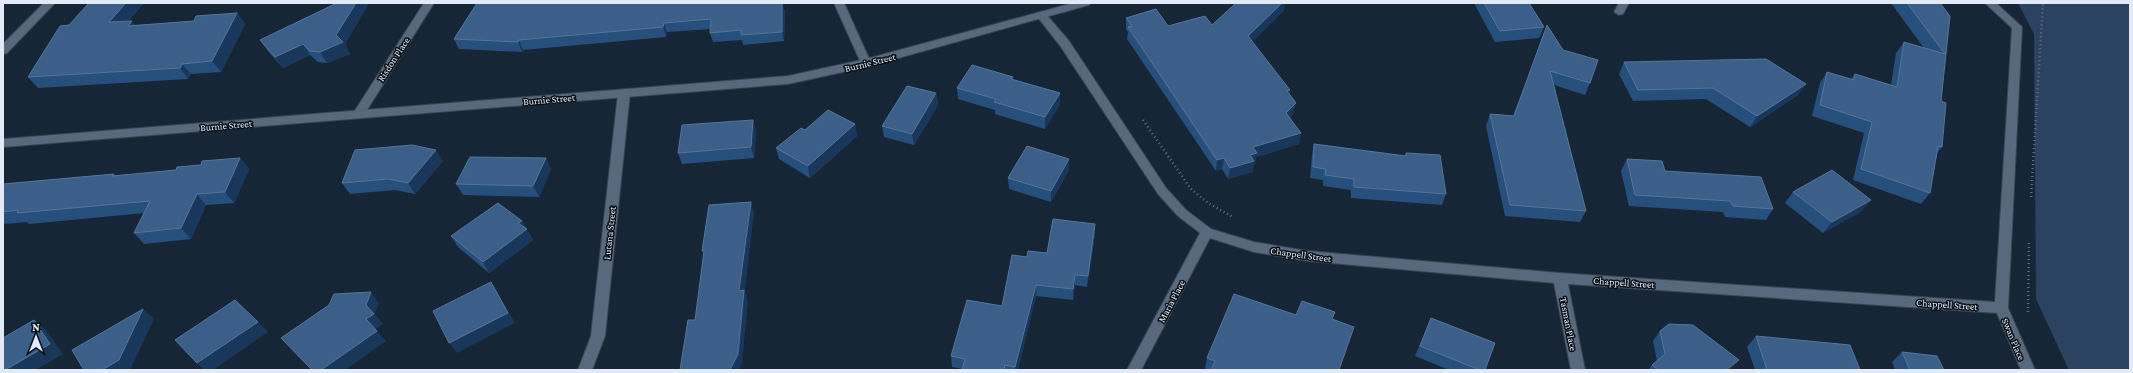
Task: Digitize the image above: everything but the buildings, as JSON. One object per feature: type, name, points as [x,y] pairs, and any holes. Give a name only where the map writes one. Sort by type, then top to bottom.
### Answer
[{"type":"street","points":[[3,50],[50,3]]},
{"type":"street","name":"Risdon Place","points":[[358,115],[429,3]]},
{"type":"street","points":[[839,3],[866,64]]},
{"type":"street","name":"Burnie Street","points":[[3,143],[788,80],[866,64],[1085,3]]},
{"type":"street","points":[[1990,3],[2017,27],[2001,308]]},
{"type":"street","name":"Chappell Street","points":[[1041,15],[1065,44],[1162,191],[1182,212],[1208,232],[1254,247],[1308,256],[1560,278],[2001,308]]},
{"type":"street","name":"Lutana Street","points":[[585,370],[598,336],[624,93]]},
{"type":"street","name":"Maria Place","points":[[1134,370],[1208,232]]},
{"type":"street","name":"Tasman Place","points":[[1560,278],[1578,370]]},
{"type":"street","name":"Swan Place","points":[[2001,308],[2028,370]]},
{"type":"path","points":[[2031,204],[2043,3]]},
{"type":"path","points":[[1140,117],[1191,189],[1208,203],[1240,220]]},
{"type":"path","points":[[2028,320],[2029,235]]},
{"type":"path","points":[[2002,293],[2028,296]]},
{"type":"shaded area","points":[[2018,3],[2130,3],[2130,370],[2069,370],[2036,299],[2034,34]]}]
